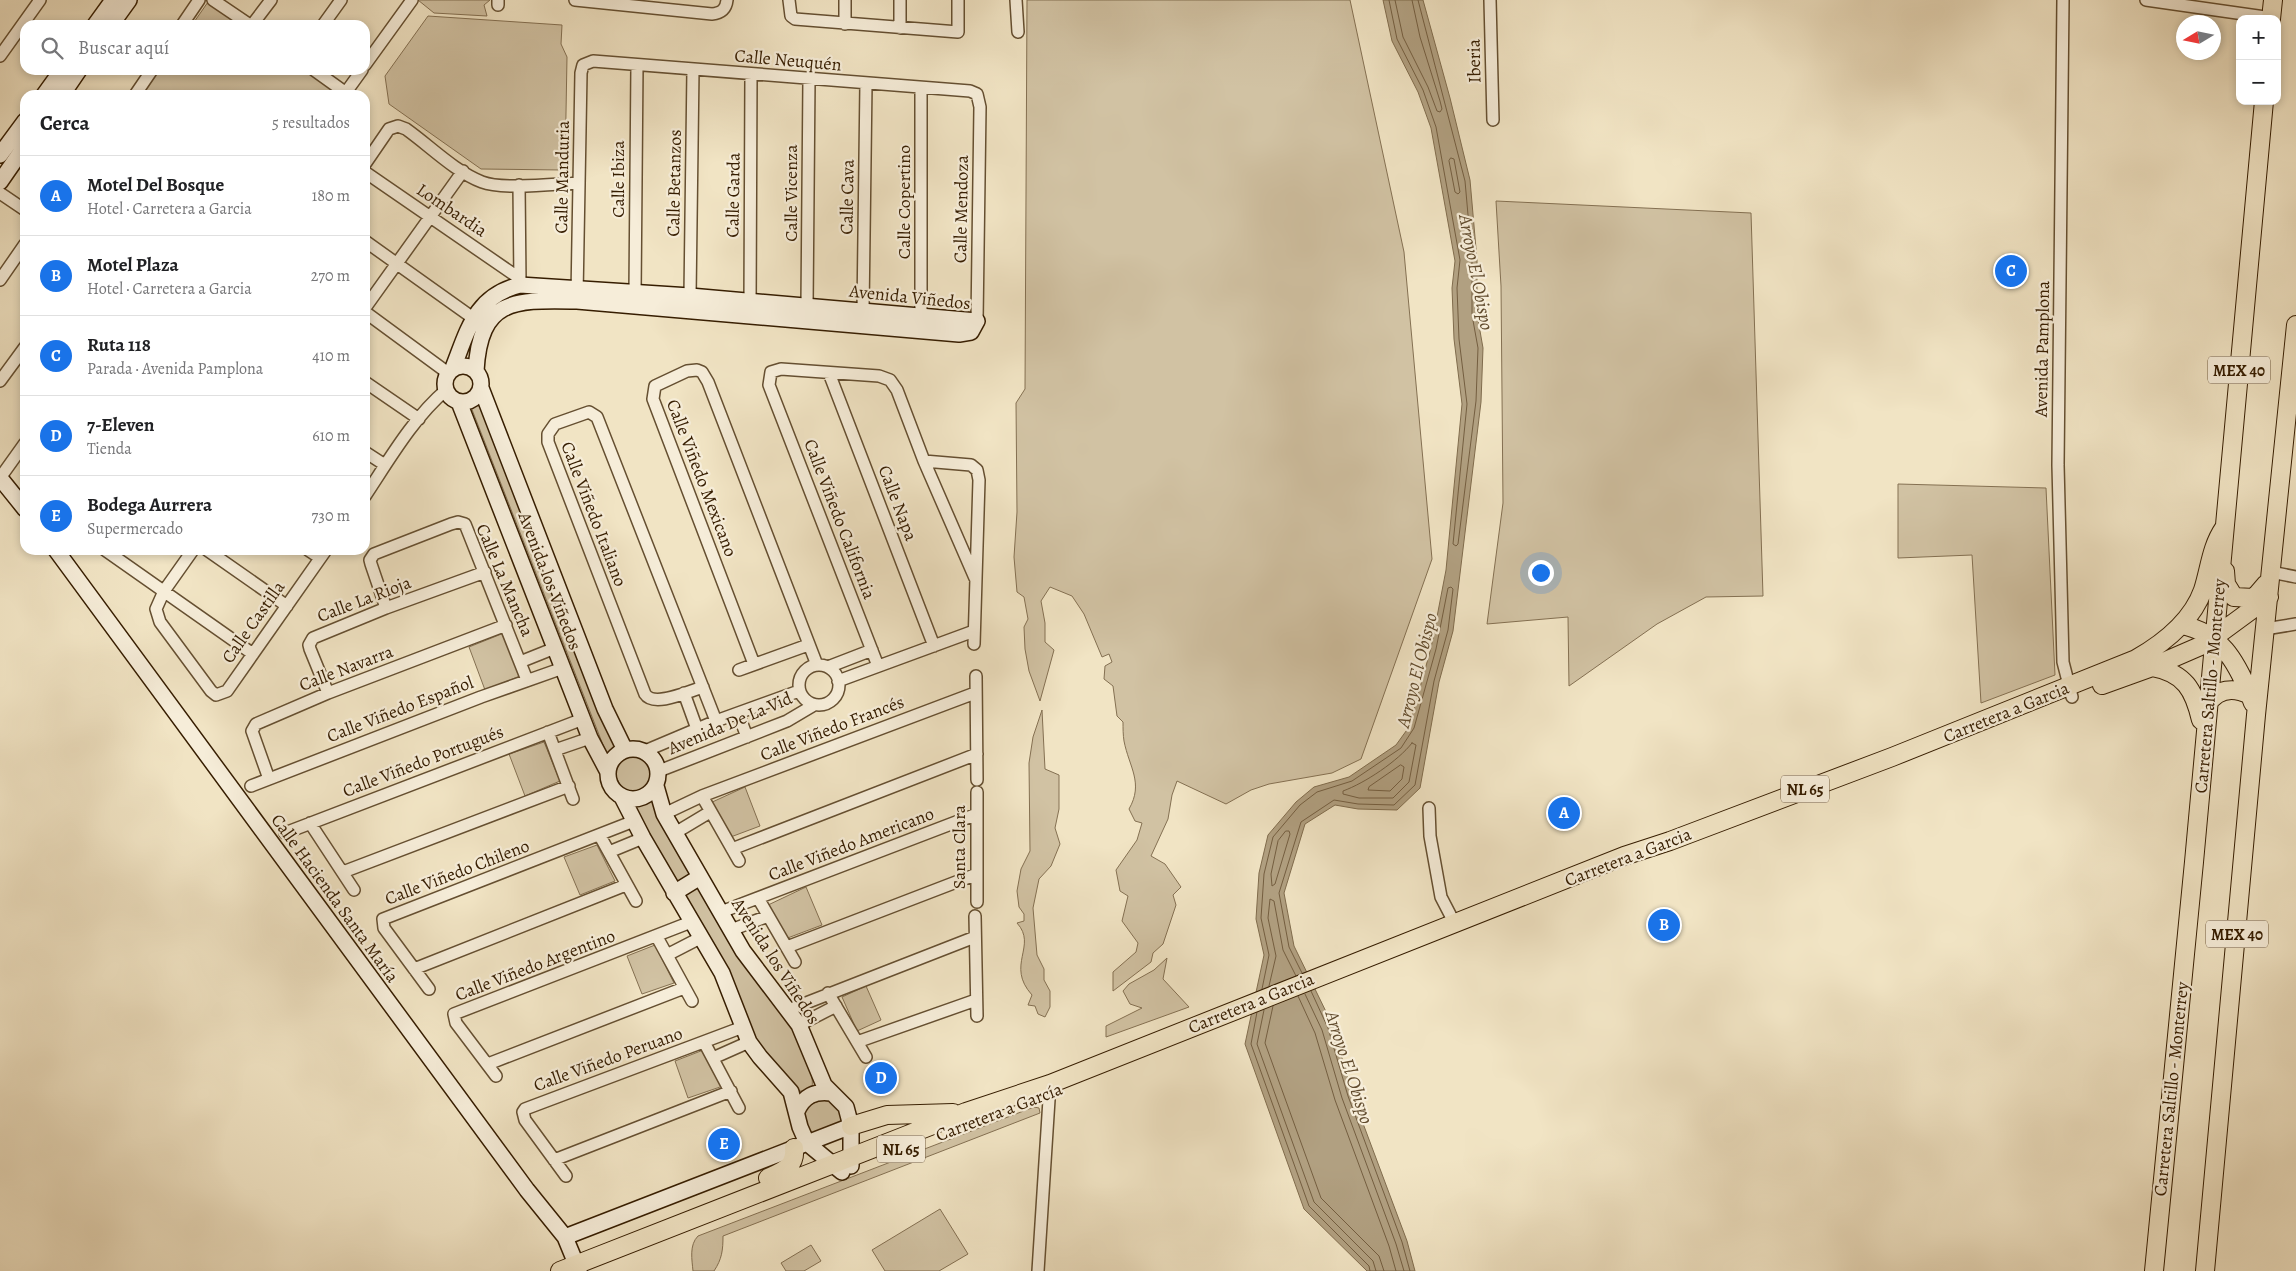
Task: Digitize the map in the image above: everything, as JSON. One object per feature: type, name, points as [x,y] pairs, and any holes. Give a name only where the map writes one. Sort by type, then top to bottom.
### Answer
[{"type":"main road","points":[[2272,15],[2273,0]]},
{"type":"main road","name":"Carretera Saltillo - Monterrey","points":[[2154,1271],[2264,105]]},
{"type":"main road","name":"MEX 40","points":[[2205,1271],[2256,715],[2296,326]]},
{"type":"main road","name":"Carretera a Garcia","points":[[1211,1024],[1900,764],[2070,692],[2146,653],[2181,625],[2189,615],[2202,590],[2213,549],[2224,528]]},
{"type":"main road","points":[[2223,551],[2226,584],[2234,597],[2254,598],[2261,592],[2271,575]]},
{"type":"main road","name":"Carretera a Garcia","points":[[1322,981],[1455,924],[1624,856],[1670,841],[2070,692],[2152,667],[2186,654],[2214,638],[2269,597]]},
{"type":"main road","points":[[2181,625],[2200,630],[2214,638],[2224,647],[2232,658],[2250,695],[2256,715]]},
{"type":"main road","points":[[2152,667],[2175,674],[2192,692],[2197,703],[2204,738]]},
{"type":"main road","points":[[2207,705],[2216,694],[2230,690],[2250,695]]},
{"type":"main road","name":"Carretera a García","points":[[576,1269],[705,1215],[1050,1088],[1211,1024]]},
{"type":"main road","name":"NL 65","points":[[966,1112],[1050,1088]]},
{"type":"main road","points":[[852,1126],[887,1115],[966,1112]]},
{"type":"main road","name":"Carretera a García","points":[[576,1269],[844,1165],[966,1112]]},
{"type":"main road","points":[[705,1215],[713,1204],[725,1196],[789,1168],[800,1146]]},
{"type":"street","points":[[26,20],[40,0]]},
{"type":"street","points":[[99,20],[113,0]]},
{"type":"street","points":[[115,20],[129,0]]},
{"type":"street","points":[[185,20],[199,0]]},
{"type":"street","points":[[213,0],[243,20]]},
{"type":"street","points":[[255,20],[270,0]]},
{"type":"street","points":[[327,20],[341,0]]},
{"type":"street","points":[[370,58],[412,0]]},
{"type":"street","points":[[575,0],[674,5],[717,14],[726,8],[727,0]]},
{"type":"street","points":[[789,0],[791,16],[800,20],[958,32],[958,0]]},
{"type":"street","points":[[844,0],[845,24]]},
{"type":"street","points":[[900,0],[900,28]]},
{"type":"street","points":[[1016,0],[1018,32]]},
{"type":"street","name":"Iberia","points":[[1490,0],[1493,120]]},
{"type":"street","name":"Avenida Pamplona","points":[[2063,0],[2058,465],[2063,662],[2070,692]]},
{"type":"street","points":[[2146,0],[2251,15]]},
{"type":"street","points":[[0,56],[20,28]]},
{"type":"street","name":"Calle Neuquén","points":[[593,61],[970,91],[979,97]]},
{"type":"street","name":"Calle Manduria","points":[[577,295],[581,73],[583,65],[593,61]]},
{"type":"street","name":"Calle Ibiza","points":[[635,293],[637,65]]},
{"type":"street","name":"Calle Betanzos","points":[[690,296],[693,69]]},
{"type":"street","name":"Calle Garda","points":[[750,309],[751,74]]},
{"type":"street","points":[[48,90],[58,75]]},
{"type":"street","points":[[65,90],[76,75]]},
{"type":"street","points":[[138,90],[149,75]]},
{"type":"street","points":[[320,75],[340,90]]},
{"type":"street","points":[[348,90],[358,75]]},
{"type":"street","name":"Calle Vicenza","points":[[807,306],[809,79]]},
{"type":"street","name":"Calle Cava","points":[[863,311],[866,83]]},
{"type":"street","name":"Calle Copertino","points":[[921,88],[921,317]]},
{"type":"street","name":"Calle Mendoza","points":[[977,321],[979,97]]},
{"type":"street","points":[[370,157],[389,129],[398,126],[406,129],[463,172],[482,181],[519,185],[579,183]]},
{"type":"street","points":[[0,155],[20,128]]},
{"type":"street","points":[[0,182],[20,153]]},
{"type":"street","points":[[370,301],[463,172]]},
{"type":"street","name":"Lombardia","points":[[370,175],[520,281]]},
{"type":"street","points":[[519,185],[520,281]]},
{"type":"street","points":[[0,193],[20,207]]},
{"type":"street","points":[[370,244],[473,318]]},
{"type":"street","points":[[0,280],[20,251]]},
{"type":"street","name":"Avenida Viñedos","points":[[451,370],[473,318],[494,296],[520,281],[577,295],[750,309],[960,334],[971,332],[977,321],[807,306],[750,309],[690,296],[635,293],[577,295],[529,300],[513,304],[499,311],[489,321],[483,333],[477,353],[476,371]]},
{"type":"street","points":[[370,315],[451,370],[465,366],[476,371],[481,382],[481,388],[475,397],[465,402],[454,400],[446,390],[445,384],[451,370]]},
{"type":"street","points":[[0,381],[20,354]]},
{"type":"street","name":"Calle Viñedo Mexicano","points":[[754,664],[653,399],[654,386],[687,371],[697,370],[702,372],[708,382],[803,647],[817,667]]},
{"type":"street","name":"Calle Viñedo California","points":[[829,373],[777,370],[771,372],[769,385],[878,666]]},
{"type":"street","points":[[829,373],[879,376],[890,380],[897,390],[924,461],[975,578]]},
{"type":"street","name":"Calle Napa","points":[[829,373],[934,646]]},
{"type":"street","points":[[370,385],[419,419]]},
{"type":"street","name":"Avenida los Viñedos","points":[[481,388],[608,716],[625,750]]},
{"type":"street","points":[[370,488],[419,419],[446,390]]},
{"type":"street","name":"Avenida los Viñedos","points":[[459,402],[590,738],[608,772]]},
{"type":"street","name":"Calle Viñedo Italiano","points":[[703,687],[656,700],[647,698],[644,694],[548,442],[548,434],[555,424],[589,412],[597,417],[703,687],[716,721]]},
{"type":"street","points":[[20,451],[0,478],[20,503]]},
{"type":"street","points":[[370,456],[385,466]]},
{"type":"street","points":[[924,461],[970,464],[977,470],[979,480],[974,644]]},
{"type":"street","points":[[503,511],[510,514],[518,513],[524,508],[525,500]]},
{"type":"street","name":"Calle La Mancha","points":[[386,608],[371,564],[371,557],[378,551],[442,527],[458,522],[464,524],[527,680]]},
{"type":"street","name":"Calle Hacienda Santa María","points":[[60,555],[527,1190],[565,1237],[576,1269]]},
{"type":"street","points":[[112,555],[253,654]]},
{"type":"street","points":[[164,591],[189,555]]},
{"type":"street","points":[[215,555],[287,606]]},
{"type":"street","name":"Calle Castilla","points":[[164,591],[156,609],[160,622],[210,691],[220,695],[227,691],[322,555]]},
{"type":"street","name":"Calle La Rioja","points":[[328,694],[310,649],[310,641],[317,636],[386,608],[484,572]]},
{"type":"street","points":[[2271,575],[2296,577]]},
{"type":"street","points":[[535,596],[548,587],[559,589]]},
{"type":"street","points":[[2266,628],[2296,624]]},
{"type":"street","name":"Calle Navarra","points":[[269,778],[253,735],[253,726],[263,719],[506,625]]},
{"type":"street","points":[[838,681],[974,631]]},
{"type":"street","points":[[739,670],[803,647]]},
{"type":"street","points":[[520,662],[555,648]]},
{"type":"street","points":[[817,667],[836,676],[838,681],[838,692],[831,702],[820,706],[805,700],[799,691],[799,679],[817,667],[872,650]]},
{"type":"street","name":"Calle Viñedo Español","points":[[251,786],[527,680],[563,668]]},
{"type":"street","points":[[976,676],[977,780]]},
{"type":"street","name":"Avenida De La Vid","points":[[645,751],[716,721],[799,691]]},
{"type":"street","points":[[684,693],[697,729]]},
{"type":"street","name":"Calle Viñedo Francés","points":[[664,814],[702,796],[975,693]]},
{"type":"street","name":"Avenida De La Vid","points":[[658,771],[747,737],[787,720],[814,705]]},
{"type":"street","points":[[738,713],[747,737]]},
{"type":"street","name":"Calle Viñedo Portugués","points":[[285,833],[583,720]]},
{"type":"street","points":[[548,732],[573,799]]},
{"type":"street","points":[[555,750],[590,738]]},
{"type":"street","points":[[622,797],[633,800],[644,798],[656,786],[658,771],[654,759],[645,751],[635,748],[625,750],[615,756],[608,772],[611,787],[622,797],[674,893],[728,985],[749,1042],[791,1092],[800,1127],[800,1146]]},
{"type":"street","points":[[729,844],[977,754]]},
{"type":"street","points":[[343,872],[569,786]]},
{"type":"street","name":"Avenida los Viñedos","points":[[656,786],[664,814],[730,930],[747,957],[799,1026],[819,1076],[846,1107],[852,1126]]},
{"type":"street","name":"Santa Clara","points":[[977,792],[977,902]]},
{"type":"street","points":[[702,796],[739,861]]},
{"type":"street","points":[[1429,808],[1430,836],[1441,897],[1455,924]]},
{"type":"street","points":[[675,833],[710,812]]},
{"type":"street","name":"Calle Viñedo Americano","points":[[795,962],[758,898],[977,814]]},
{"type":"street","name":"Calle Viñedo Chileno","points":[[429,989],[384,928],[383,919],[600,836],[634,821]]},
{"type":"street","points":[[310,823],[354,890]]},
{"type":"street","points":[[600,836],[636,901]]},
{"type":"street","points":[[609,852],[643,838]]},
{"type":"street","points":[[787,947],[977,874]]},
{"type":"street","points":[[674,893],[700,877]]},
{"type":"street","points":[[414,968],[626,885]]},
{"type":"street","points":[[721,912],[758,898]]},
{"type":"street","points":[[730,930],[768,916]]},
{"type":"street","points":[[975,916],[976,1016]]},
{"type":"street","name":"Calle Viñedo Argentino","points":[[496,1076],[456,1023],[453,1017],[454,1014],[657,937],[691,922]]},
{"type":"street","points":[[657,937],[692,1001]]},
{"type":"street","points":[[788,1010],[975,937]]},
{"type":"street","points":[[667,955],[700,938]]},
{"type":"street","points":[[488,1064],[684,988]]},
{"type":"street","points":[[828,993],[866,1057]]},
{"type":"street","points":[[857,1042],[976,1000]]},
{"type":"street","points":[[799,1026],[836,1006]]},
{"type":"street","name":"Calle Viñedo Peruano","points":[[566,1176],[525,1120],[523,1112],[525,1109],[743,1027]]},
{"type":"street","name":"Calle Viñedo Peruano","points":[[704,1042],[739,1108]]},
{"type":"street","points":[[713,1058],[749,1042]]},
{"type":"street","points":[[1038,1271],[1050,1088]]},
{"type":"street","points":[[554,1160],[731,1091]]},
{"type":"street","points":[[797,1111],[809,1095],[819,1092],[831,1092]]},
{"type":"street","points":[[565,1237],[852,1126]]},
{"type":"street","points":[[800,1146],[844,1165],[852,1126]]},
{"type":"shaded area","points":[[418,0],[490,0],[484,5],[487,16],[434,13]]},
{"type":"shaded area","points":[[1027,0],[1350,0],[1404,252],[1432,559],[1361,759],[1332,773],[1269,784],[1251,790],[1226,804],[1177,781],[1172,795],[1168,819],[1151,856],[1165,864],[1181,887],[1173,895],[1176,905],[1163,944],[1153,953],[1151,962],[1113,991],[1113,972],[1136,952],[1138,943],[1122,921],[1128,896],[1120,891],[1116,870],[1137,840],[1142,823],[1135,821],[1129,809],[1135,791],[1134,775],[1124,741],[1123,722],[1117,716],[1113,686],[1104,679],[1105,666],[1112,662],[1109,654],[1102,657],[1084,614],[1072,596],[1050,587],[1041,601],[1045,623],[1045,642],[1054,650],[1040,701],[1029,671],[1025,649],[1024,627],[1028,619],[1024,597],[1017,592],[1014,557],[1017,512],[1016,403],[1025,389]]},
{"type":"shaded area","points":[[208,2],[234,20],[195,20]]},
{"type":"shaded area","points":[[428,16],[562,25],[561,44],[567,57],[565,168],[562,170],[481,169],[389,104],[385,76]]},
{"type":"shaded area","points":[[155,75],[312,75],[332,89],[331,90],[145,90]]},
{"type":"shaded area","points":[[1496,201],[1751,213],[1763,596],[1706,597],[1657,624],[1569,686],[1568,617],[1487,624],[1503,503],[1501,286]]},
{"type":"shaded area","points":[[482,402],[607,724],[643,752],[656,778],[656,807],[792,1024],[811,1073],[812,1088],[807,1091],[797,1091],[762,1053],[614,773],[471,407]]},
{"type":"shaded area","points":[[1898,484],[2046,488],[2055,675],[1981,703],[1972,555],[1898,558]]},
{"type":"shaded area","points":[[504,633],[520,676],[485,690],[469,647]]},
{"type":"shaded area","points":[[1042,710],[1045,769],[1059,775],[1059,809],[1055,828],[1060,844],[1051,866],[1039,879],[1033,908],[1037,955],[1044,969],[1044,980],[1050,991],[1050,1007],[1045,1017],[1038,1014],[1035,1006],[1028,1005],[1032,995],[1024,984],[1021,974],[1024,940],[1023,931],[1017,923],[1024,921],[1024,914],[1019,907],[1017,891],[1021,869],[1030,851],[1029,763],[1033,737]]},
{"type":"shaded area","points":[[544,742],[560,781],[525,796],[509,754]]},
{"type":"shaded area","points":[[745,787],[760,826],[728,838],[708,804]]},
{"type":"shaded area","points":[[597,845],[615,881],[580,895],[564,857]]},
{"type":"shaded area","points":[[806,887],[822,925],[785,939],[766,906]]},
{"type":"shaded area","points":[[655,945],[674,983],[642,994],[627,956]]},
{"type":"shaded area","points":[[1167,958],[1163,979],[1189,1007],[1106,1037],[1106,1026],[1142,1008],[1130,1004],[1123,991],[1129,984],[1154,970]]},
{"type":"shaded area","points":[[866,986],[881,1020],[857,1031],[842,997]]},
{"type":"shaded area","points":[[706,1049],[723,1086],[688,1098],[675,1061]]},
{"type":"shaded area","points":[[822,1100],[836,1103],[846,1121],[807,1137],[805,1114],[810,1106]]},
{"type":"shaded area","points":[[1034,1107],[1039,1108],[1040,1113],[723,1236],[722,1254],[714,1271],[693,1271],[692,1248],[698,1236]]},
{"type":"shaded area","points":[[940,1209],[968,1254],[939,1271],[885,1271],[872,1250]]},
{"type":"shaded area","points":[[811,1245],[821,1261],[804,1271],[786,1271],[781,1263]]},
{"type":"water","name":"Arroyo El Obispo","points":[[1383,0],[1423,0],[1470,180],[1477,260],[1477,314],[1483,348],[1481,402],[1453,631],[1439,682],[1420,788],[1397,810],[1358,809],[1335,805],[1305,824],[1284,893],[1294,946],[1333,1026],[1352,1094],[1407,1241],[1415,1271],[1367,1271],[1304,1209],[1245,1044],[1264,955],[1256,919],[1259,873],[1268,835],[1296,802],[1314,787],[1349,777],[1396,745],[1409,727],[1431,648],[1446,570],[1462,404],[1454,339],[1452,288],[1455,261],[1431,128],[1418,92],[1392,41]]},
{"type":"place","name":"Ruta 118","points":[[2011,271]]},
{"type":"place","name":"Motel Del Bosque","points":[[1564,813]]},
{"type":"place","name":"Motel Plaza","points":[[1664,925]]},
{"type":"place","name":"7-Eleven","points":[[881,1078]]},
{"type":"place","name":"Bodega Aurrera","points":[[724,1144]]}]
